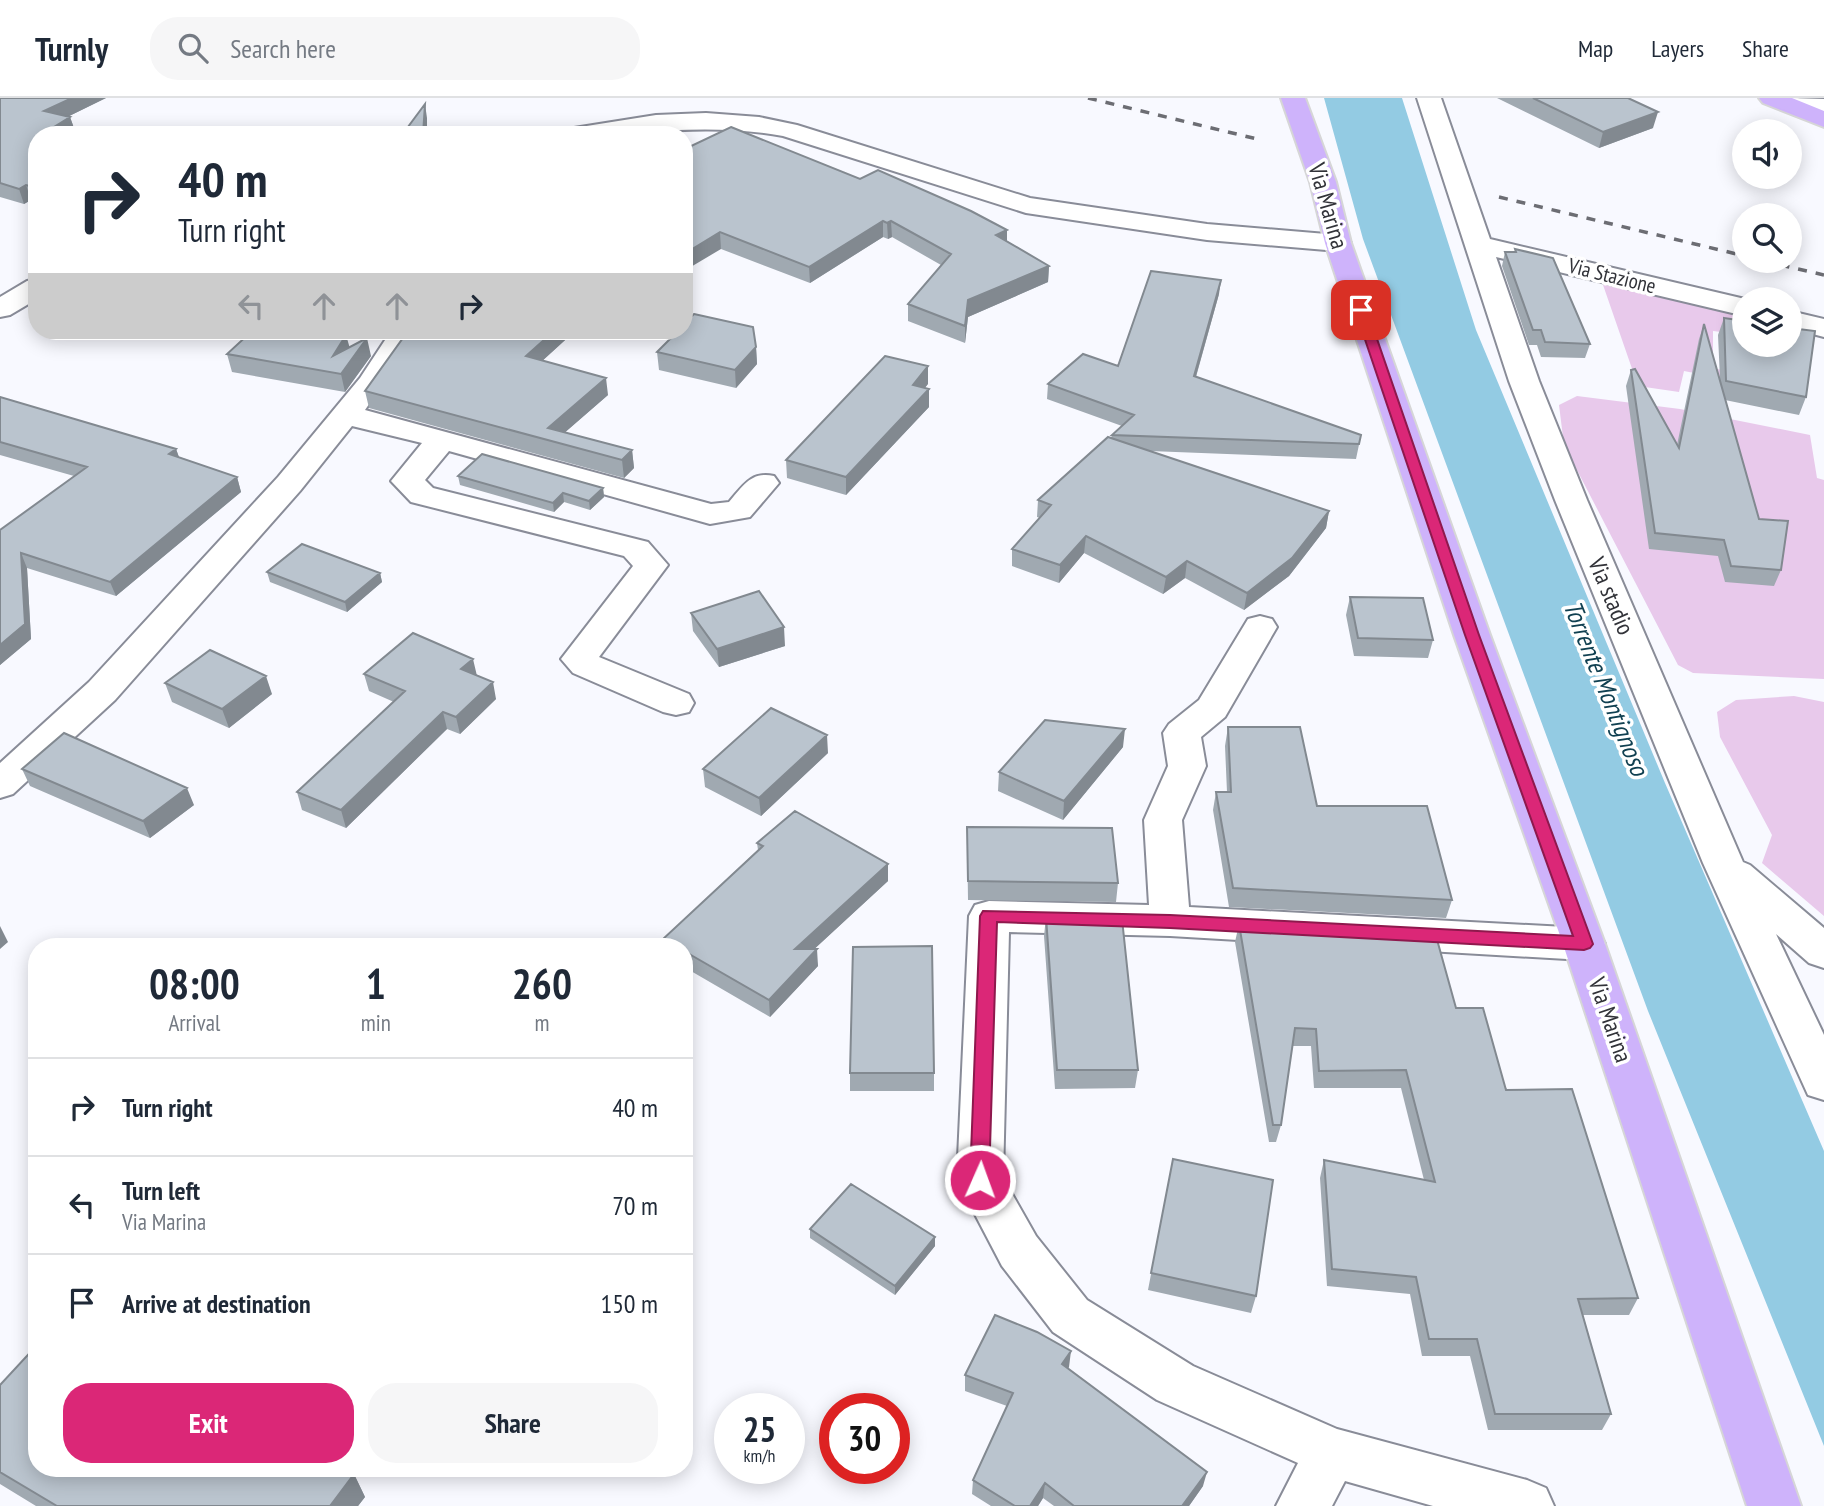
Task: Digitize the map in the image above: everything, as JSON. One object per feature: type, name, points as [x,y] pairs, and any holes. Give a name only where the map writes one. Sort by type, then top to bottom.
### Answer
[{"type":"main road","name":"Via Marina","points":[[1293,98],[1323,182],[1338,243],[1477,648],[1584,944],[1774,1506]]},
{"type":"main road","points":[[1771,98],[1824,120]]},
{"type":"street","name":"Via stadio","points":[[1429,98],[1524,381],[1566,488],[1723,863],[1824,1082]]},
{"type":"street","points":[[1801,98],[1824,108]]},
{"type":"street","points":[[625,126],[704,118],[751,122],[788,130],[1026,205],[1207,232],[1338,243]]},
{"type":"street","name":"Via Stazione","points":[[1479,245],[1732,305]]},
{"type":"street","points":[[0,309],[28,292]]},
{"type":"street","points":[[1802,322],[1824,328]]},
{"type":"street","points":[[0,785],[102,691],[289,484],[371,383],[399,340]]},
{"type":"street","points":[[346,415],[710,514],[739,510],[763,483]]},
{"type":"street","points":[[442,439],[407,481],[422,495],[636,549],[651,565],[579,659],[586,665],[676,703]]},
{"type":"street","points":[[1170,921],[1163,820],[1187,766],[1182,733],[1212,708],[1260,627]]},
{"type":"street","points":[[1723,863],[1824,952]]},
{"type":"street","points":[[1527,1506],[1332,1453],[1175,1383],[1070,1316],[1018,1251],[980,1180],[989,916],[1170,921],[1584,944]]},
{"type":"street","points":[[1303,1506],[1332,1453]]},
{"type":"shaded area","points":[[1602,282],[1732,313],[1732,333],[1713,331],[1713,368],[1722,370],[1724,379],[1684,371],[1679,392],[1638,386]]},
{"type":"shaded area","points":[[1577,396],[1680,409],[1810,435],[1817,478],[1824,480],[1824,679],[1693,673],[1678,665],[1564,445],[1559,405]]},
{"type":"shaded area","points":[[1794,696],[1824,702],[1824,916],[1762,863],[1772,835],[1720,737],[1717,712],[1736,700]]},
{"type":"water","name":"Torrente Montignoso","points":[[1324,98],[1402,98],[1476,330],[1665,783],[1824,1151],[1824,1446],[1648,1011],[1363,239]]},
{"type":"building","points":[[0,98],[72,98],[44,111],[70,117],[56,126],[28,126],[28,186],[19,189],[0,183]]},
{"type":"building","points":[[1533,98],[1628,98],[1658,112],[1603,132]]},
{"type":"building","points":[[425,104],[424,126],[409,126]]},
{"type":"building","points":[[731,127],[860,179],[878,170],[1007,230],[996,235],[1049,266],[968,300],[965,326],[908,304],[951,254],[891,221],[883,221],[809,267],[720,232],[693,248],[693,145]]},
{"type":"building","points":[[1515,249],[1553,258],[1590,344],[1545,342],[1541,330],[1533,330],[1505,252],[1516,252]]},
{"type":"building","points":[[1151,271],[1221,280],[1194,376],[1361,435],[1359,444],[1112,435],[1134,415],[1048,384],[1083,354],[1118,366]]},
{"type":"building","points":[[693,315],[753,327],[756,347],[735,370],[657,352],[669,340],[693,340]]},
{"type":"building","points":[[1724,318],[1732,319],[1732,357],[1802,357],[1802,329],[1815,331],[1806,397],[1726,381]]},
{"type":"building","points":[[1704,324],[1759,519],[1788,521],[1781,570],[1731,566],[1724,540],[1655,533],[1631,370],[1635,369],[1679,448]]},
{"type":"building","points":[[242,340],[343,340],[333,356],[366,340],[341,374],[227,354]]},
{"type":"building","points":[[402,340],[544,340],[526,356],[606,378],[548,428],[632,450],[622,460],[365,391]]},
{"type":"building","points":[[885,356],[928,366],[913,385],[929,389],[846,477],[786,460]]},
{"type":"building","points":[[0,397],[176,449],[169,454],[237,477],[110,582],[21,553],[25,624],[0,645],[0,530],[87,467],[0,442]]},
{"type":"building","points":[[1108,437],[1329,511],[1292,558],[1247,593],[1187,561],[1166,577],[1086,536],[1060,565],[1012,549],[1051,505],[1038,500]]},
{"type":"building","points":[[482,454],[603,488],[589,501],[563,493],[553,503],[458,476]]},
{"type":"building","points":[[302,544],[380,573],[345,602],[267,572]]},
{"type":"building","points":[[759,591],[784,627],[717,649],[691,613]]},
{"type":"building","points":[[1350,597],[1423,598],[1433,640],[1358,638]]},
{"type":"building","points":[[413,633],[473,659],[461,669],[493,682],[456,717],[443,712],[341,810],[297,792],[405,691],[364,674]]},
{"type":"building","points":[[210,650],[266,676],[222,709],[165,683]]},
{"type":"building","points":[[771,708],[827,735],[759,798],[703,769]]},
{"type":"building","points":[[1045,720],[1125,729],[1064,801],[999,772]]},
{"type":"building","points":[[1228,727],[1300,727],[1317,806],[1427,806],[1452,900],[1233,888],[1216,792],[1231,792]]},
{"type":"building","points":[[64,733],[187,788],[143,821],[22,769]]},
{"type":"building","points":[[795,811],[888,864],[795,949],[817,949],[769,1000],[693,956],[693,938],[664,938],[763,846],[757,843]]},
{"type":"building","points":[[967,827],[1112,828],[1118,883],[968,881]]},
{"type":"building","points":[[1046,917],[1122,919],[1138,1070],[1057,1070]]},
{"type":"building","points":[[1239,924],[1436,936],[1456,1008],[1483,1008],[1506,1090],[1572,1089],[1638,1298],[1578,1299],[1611,1414],[1495,1414],[1477,1339],[1429,1339],[1416,1277],[1332,1269],[1324,1160],[1435,1182],[1406,1070],[1319,1071],[1316,1029],[1295,1028],[1281,1125],[1273,1125]]},
{"type":"building","points":[[932,946],[934,1073],[850,1073],[853,947]]},
{"type":"building","points":[[1173,1159],[1273,1180],[1256,1296],[1151,1273]]},
{"type":"building","points":[[851,1184],[935,1237],[895,1286],[810,1229]]},
{"type":"building","points":[[995,1315],[1037,1332],[1071,1351],[1062,1364],[1207,1472],[1182,1506],[1074,1506],[1045,1483],[1030,1506],[1015,1506],[973,1480],[1013,1393],[965,1375]]},
{"type":"building","points":[[28,1355],[28,1477],[352,1477],[330,1506],[57,1506],[0,1472],[0,1385]]},
{"type":"railway","points":[[1088,98],[1257,139]]},
{"type":"railway","points":[[1499,197],[1732,253]]},
{"type":"railway","points":[[1802,270],[1824,275]]},
{"type":"route","points":[[980,1180],[989,916],[1170,921],[1584,944],[1472,635],[1361,310]]}]
